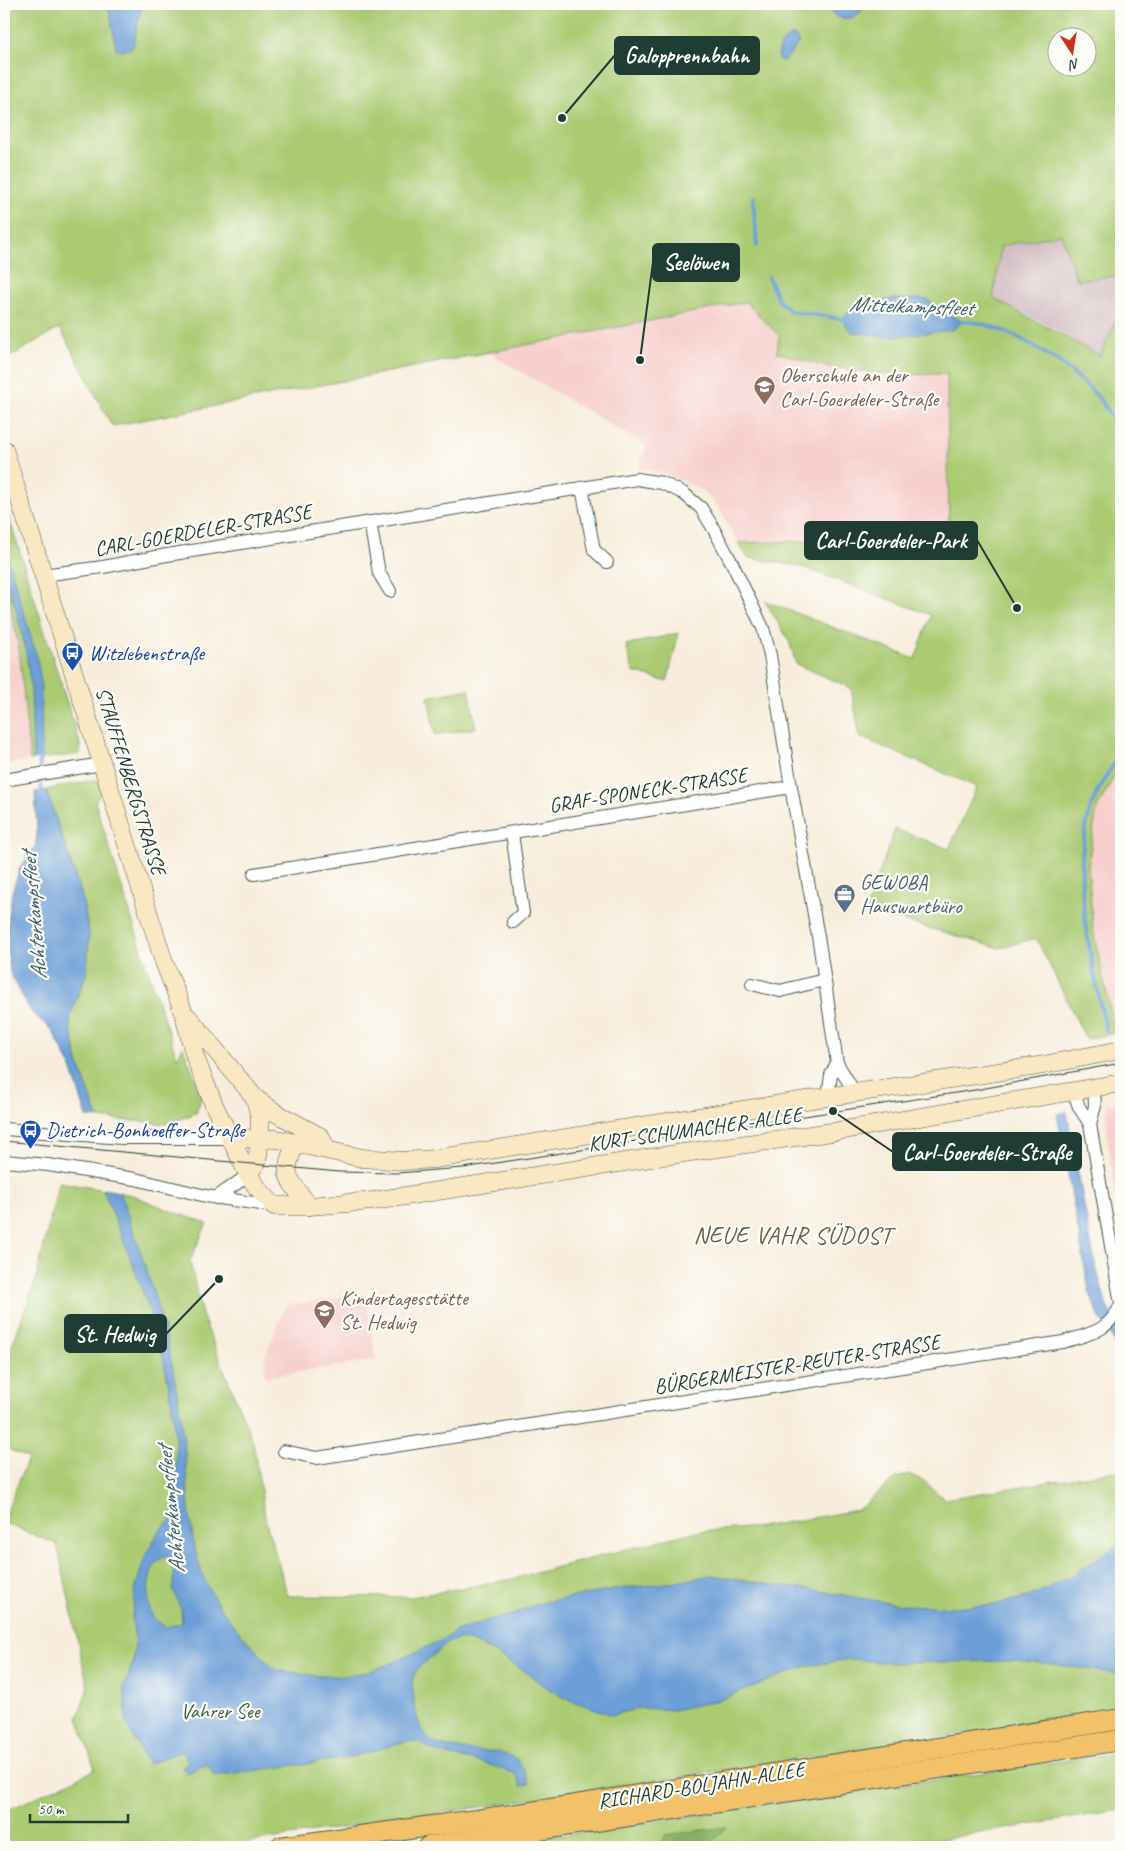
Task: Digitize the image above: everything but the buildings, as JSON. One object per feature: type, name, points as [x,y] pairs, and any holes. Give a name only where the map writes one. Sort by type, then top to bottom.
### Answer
[{"type":"main road","name":"RICHARD-BOLJAHN-ALLEE","points":[[280,1847],[525,1813],[1121,1719]]},
{"type":"main road","name":"RICHARD-BOLJAHN-ALLEE","points":[[428,1847],[1121,1740]]},
{"type":"street","name":"STAUFFENBERGSTRASSE","points":[[4,449],[162,954],[183,1011],[195,1057],[230,1138],[248,1174],[274,1206]]},
{"type":"street","name":"CARL-GOERDELER-STRASSE","points":[[43,575],[103,568],[161,556],[637,479],[662,483],[683,493],[701,508],[712,526],[762,628],[770,655],[790,787],[819,942],[837,1063],[854,1093]]},
{"type":"street","points":[[582,488],[594,550],[607,562]]},
{"type":"street","points":[[370,522],[379,573],[390,591]]},
{"type":"street","points":[[4,780],[102,764]]},
{"type":"street","name":"GRAF-SPONECK-STRASSE","points":[[254,874],[790,787]]},
{"type":"street","points":[[512,832],[523,913],[513,922]]},
{"type":"street","points":[[752,984],[780,990],[824,980]]},
{"type":"street","name":"STAUFFENBERGSTRASSE","points":[[183,1011],[255,1098],[276,1113],[321,1137],[327,1150]]},
{"type":"street","name":"KURT-SCHUMACHER-ALLEE","points":[[230,1138],[260,1138],[297,1142],[371,1159],[403,1161],[434,1159],[1038,1066],[1121,1050]]},
{"type":"street","name":"CARL-GOERDELER-STRASSE","points":[[828,1097],[831,1075],[837,1063]]},
{"type":"street","name":"KURT-SCHUMACHER-ALLEE","points":[[274,1206],[308,1206],[382,1200],[832,1132],[1121,1083]]},
{"type":"street","name":"BÜRGERMEISTER-REUTER-STRASSE","points":[[1090,1124],[1095,1106],[1094,1088]]},
{"type":"street","name":"BÜRGERMEISTER-REUTER-STRASSE","points":[[284,1451],[317,1458],[430,1442],[1063,1342],[1104,1328],[1116,1316],[1121,1304],[1090,1124],[1074,1092]]},
{"type":"street","name":"STAUFFENBERGSTRASSE","points":[[216,1198],[236,1185],[257,1162],[260,1118],[255,1098]]},
{"type":"street","points":[[4,1129],[122,1138],[230,1138]]},
{"type":"street","points":[[297,1142],[289,1157],[288,1173],[290,1181],[308,1206]]},
{"type":"street","points":[[4,1161],[135,1179],[216,1198],[274,1206]]},
{"type":"shaded area","points":[[1061,234],[1077,280],[1121,275],[1121,310],[1100,356],[1048,326],[993,298],[1000,246]]},
{"type":"shaded area","name":"Oberschule an der Carl-Goerdeler-Straße","points":[[746,302],[779,336],[777,352],[894,375],[947,374],[949,537],[738,543],[719,508],[703,491],[662,473],[637,469],[647,446],[489,353]]},
{"type":"shaded area","points":[[4,584],[7,590],[19,648],[30,760],[4,765]]},
{"type":"shaded area","points":[[1121,764],[1121,1031],[1115,1033],[1093,930],[1088,866],[1097,808]]},
{"type":"shaded area","points":[[1121,1102],[1121,1226],[1108,1142],[1106,1113],[1107,1105]]},
{"type":"shaded area","name":"Kindertagesstätte St. Hedwig","points":[[365,1294],[376,1360],[264,1377],[266,1354],[286,1305]]},
{"type":"green space","points":[[4,4],[1121,4],[1121,275],[1077,280],[1061,234],[1001,246],[993,298],[1100,356],[1121,310],[1121,764],[1097,808],[1088,866],[1093,930],[1115,1033],[1086,1039],[1036,938],[999,948],[866,910],[895,829],[949,849],[977,787],[860,737],[851,688],[796,664],[789,641],[765,601],[915,659],[931,615],[799,566],[748,558],[738,543],[949,537],[947,374],[894,375],[823,366],[777,352],[779,336],[746,302],[112,426],[60,328],[4,360]]},
{"type":"green space","points":[[4,502],[80,744],[80,754],[30,760],[19,648],[7,590],[4,584]]},
{"type":"green space","points":[[679,633],[667,682],[633,672],[626,645]]},
{"type":"green space","points":[[469,689],[476,728],[435,735],[428,697]]},
{"type":"green space","points":[[94,780],[99,781],[102,790],[95,802],[177,1058],[183,1047],[202,1096],[196,1113],[167,1124],[98,1118],[78,1062],[70,1026],[70,1016],[87,972],[89,933],[81,893],[46,790]]},
{"type":"green space","name":"Vahrer See","points":[[59,1182],[132,1195],[207,1223],[190,1261],[202,1315],[253,1442],[266,1522],[288,1596],[411,1597],[508,1580],[693,1532],[760,1527],[858,1510],[896,1478],[909,1474],[924,1481],[944,1499],[1121,1470],[1121,1710],[216,1847],[4,1847],[4,1812],[95,1770],[78,1717],[88,1688],[57,1544],[4,1523],[28,1458],[4,1447],[4,1368],[36,1279]]},
{"type":"green space","points":[[1121,1752],[1121,1810],[893,1847],[707,1847],[726,1827],[658,1847],[483,1847]]},
{"type":"green space","points":[[727,1827],[707,1847],[658,1847],[666,1835]]},
{"type":"water","points":[[105,4],[142,4],[133,47],[123,51],[116,49],[110,13]]},
{"type":"water","points":[[824,4],[864,4],[857,15],[849,18],[840,18],[835,16]]},
{"type":"water","points":[[790,36],[795,36],[799,42],[783,61],[779,60],[778,52],[780,46]]},
{"type":"water","points":[[891,299],[927,299],[951,316],[964,321],[952,330],[887,337],[852,332],[841,319],[852,309]]},
{"type":"water","points":[[4,546],[37,657],[41,682],[42,759],[33,760],[31,689],[26,652],[17,613],[4,574]]},
{"type":"water","points":[[46,790],[81,893],[89,933],[87,972],[70,1016],[70,1026],[78,1062],[98,1118],[87,1117],[70,1065],[52,1030],[31,1012],[10,973],[6,939],[12,892],[20,868],[35,847],[37,834],[35,792]]},
{"type":"water","points":[[1067,1112],[1094,1259],[1107,1307],[1121,1329],[1121,1353],[1097,1313],[1089,1291],[1057,1114]]},
{"type":"water","name":"Vahrer See","points":[[103,1189],[120,1192],[160,1314],[181,1416],[194,1544],[202,1573],[224,1613],[275,1670],[320,1676],[342,1676],[367,1672],[392,1663],[444,1639],[456,1631],[488,1620],[510,1616],[540,1603],[711,1575],[902,1605],[958,1607],[994,1605],[1031,1596],[1070,1577],[1121,1543],[1121,1674],[1052,1664],[1013,1661],[889,1663],[850,1659],[803,1667],[719,1700],[674,1710],[639,1708],[613,1715],[567,1699],[493,1652],[473,1642],[458,1639],[448,1643],[417,1669],[412,1681],[415,1710],[421,1729],[428,1739],[439,1745],[462,1750],[499,1752],[517,1759],[523,1768],[529,1784],[521,1786],[516,1774],[478,1761],[434,1751],[420,1742],[408,1741],[348,1758],[214,1776],[208,1764],[187,1773],[182,1767],[188,1761],[182,1751],[148,1764],[127,1725],[124,1687],[133,1663],[135,1642],[132,1617],[135,1590],[146,1554],[160,1530],[175,1516],[175,1435],[169,1387],[157,1336],[141,1286]],"holes":[[[168,1556],[174,1562],[173,1590],[181,1609],[182,1623],[166,1627],[153,1617],[150,1610],[149,1582],[156,1564],[161,1559]]]},
{"type":"waterway","name":"Mittelkampsfleet","points":[[753,197],[757,246]]},
{"type":"waterway","name":"Mittelkampsfleet","points":[[768,277],[779,301],[790,311],[844,319]]},
{"type":"waterway","name":"Mittelkampsfleet","points":[[961,321],[997,328],[1034,346],[1052,358],[1069,370],[1096,395],[1121,433]]},
{"type":"waterway","name":"Mittelkampsfleet","points":[[1106,1031],[1084,916],[1082,858],[1086,829],[1093,802],[1121,752]]},
{"type":"waterway","name":"Achterkampsfleet","points":[[39,755],[42,795]]},
{"type":"tram line","points":[[4,1141],[339,1172],[396,1173],[463,1168],[975,1090],[1121,1063]]},
{"type":"place","name":"Galopprennbahn","points":[[562,118]]},
{"type":"place","name":"Seelöwen","points":[[640,360]]},
{"type":"place","name":"Oberschule an der Carl-Goerdeler-Straße","points":[[764,406]]},
{"type":"place","name":"Carl-Goerdeler-Park","points":[[1017,608]]},
{"type":"place","name":"Witzlebenstraße","points":[[73,672]]},
{"type":"place","name":"GEWOBA Hauswartbüro","points":[[844,913]]},
{"type":"place","name":"Carl-Goerdeler-Straße","points":[[833,1111]]},
{"type":"place","name":"Dietrich-Bonhoeffer-Straße","points":[[30,1149]]},
{"type":"place","name":"St. Hedwig","points":[[219,1279]]},
{"type":"place","name":"Kindertagesstätte St. Hedwig","points":[[324,1329]]},
{"type":"district","name":"NEUE VAHR SÜDOST","points":[[793,1235]]}]
